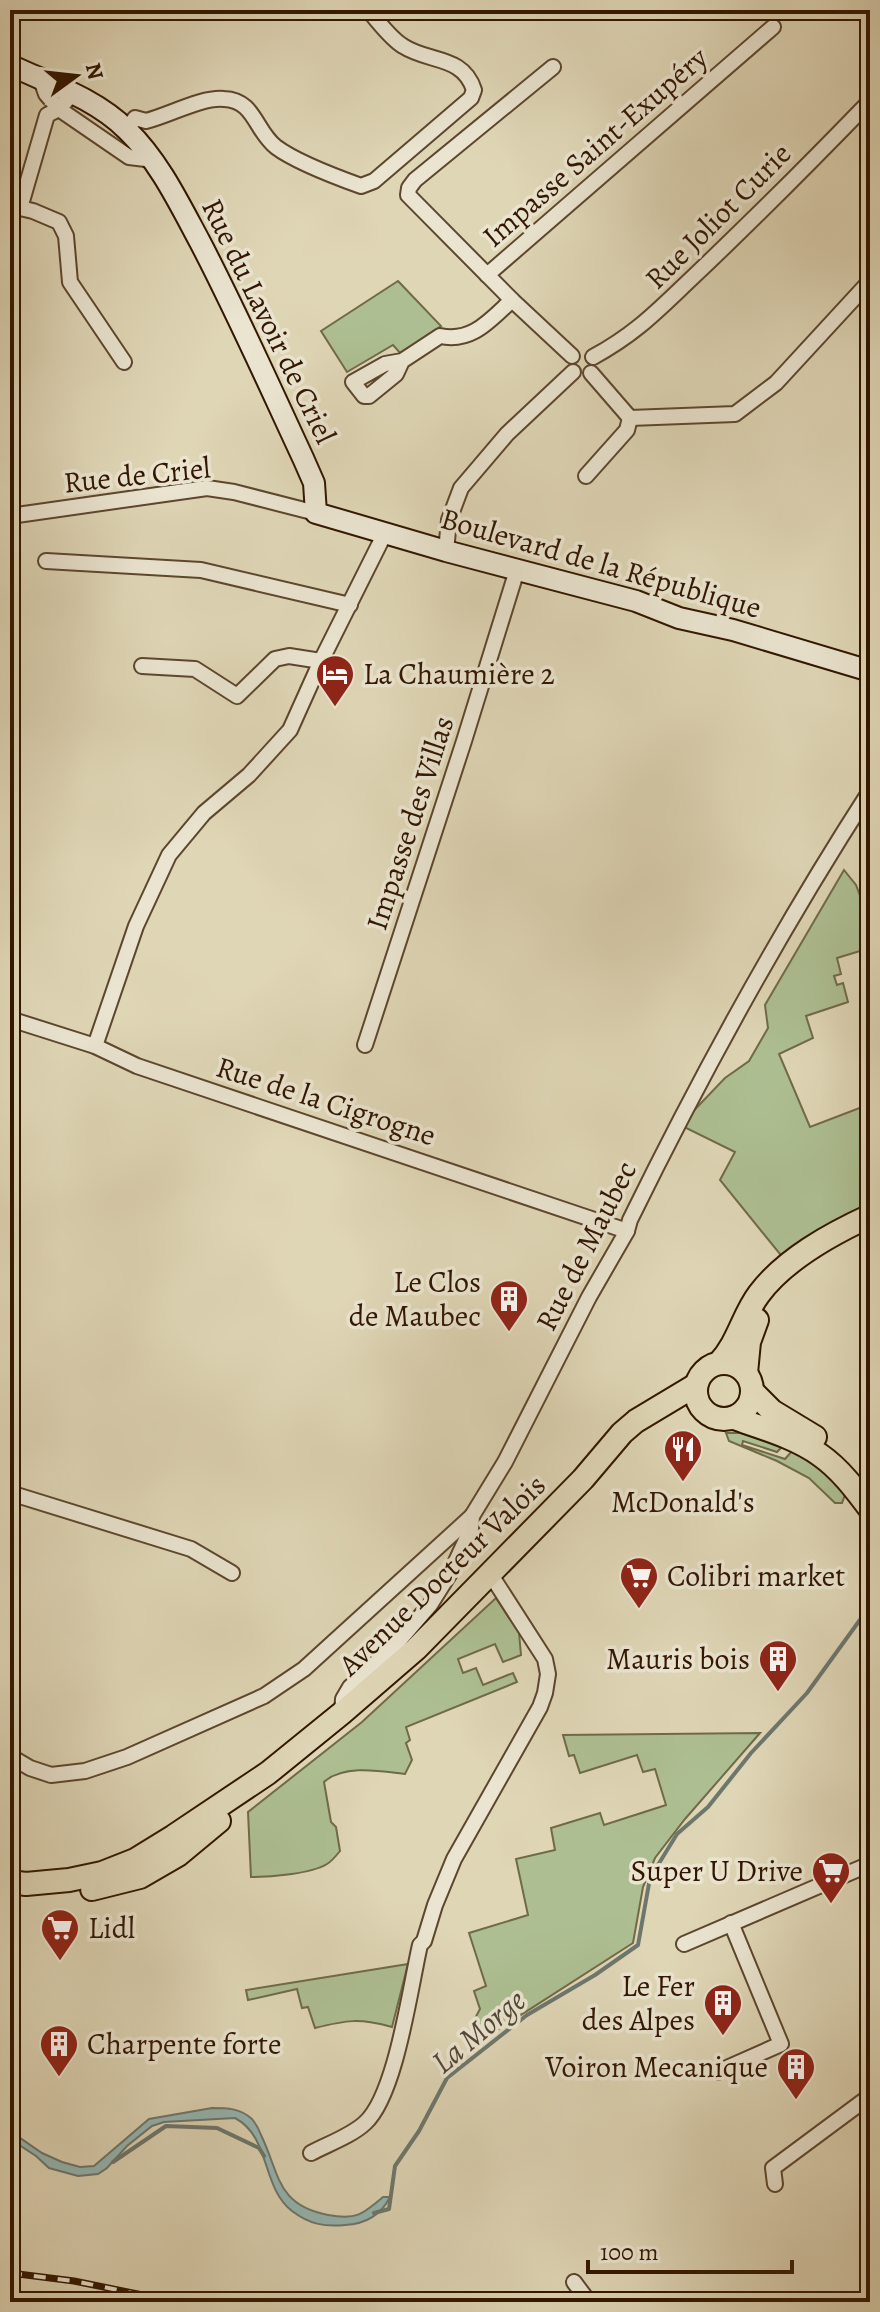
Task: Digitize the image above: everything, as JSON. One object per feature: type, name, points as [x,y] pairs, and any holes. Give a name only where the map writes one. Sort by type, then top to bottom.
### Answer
[{"type":"main road","points":[[719,1363],[734,1342],[759,1294],[774,1276],[826,1240],[870,1216]]},
{"type":"main road","points":[[649,1414],[706,1414],[723,1420],[743,1412],[750,1403],[749,1342],[762,1306],[793,1276],[870,1231]]},
{"type":"main road","points":[[706,1414],[696,1399],[700,1375],[719,1363],[738,1366],[772,1411],[838,1451],[870,1484]]},
{"type":"main road","name":"Avenue Docteur Valois","points":[[10,1882],[26,1884],[69,1880],[102,1873],[135,1860],[268,1773],[416,1649],[583,1479],[622,1433],[636,1421],[696,1385]]},
{"type":"main road","points":[[734,1418],[783,1436],[819,1454],[846,1477],[870,1509]]},
{"type":"main road","name":"Avenue Docteur Valois","points":[[10,1894],[71,1894],[140,1877],[178,1855],[225,1816],[268,1773]]},
{"type":"street","points":[[127,129],[135,118],[146,121],[222,98],[248,107],[264,135],[287,154],[361,186],[374,181],[471,98],[474,90],[463,69],[400,45],[368,10]]},
{"type":"street","name":"Impasse Saint-Exupéry","points":[[487,275],[773,27]]},
{"type":"street","name":"Rue du Lavoir de Criel","points":[[10,65],[73,93],[105,112],[127,129],[154,160],[230,301],[303,458],[314,483],[316,513]]},
{"type":"street","name":"Impasse Saint-Exupéry","points":[[553,67],[415,180],[408,195],[572,356]]},
{"type":"street","points":[[41,80],[46,94],[59,109],[129,157],[154,160]]},
{"type":"street","points":[[73,93],[59,109],[47,115],[20,208],[59,222],[66,236],[70,282],[124,362]]},
{"type":"street","name":"Rue Joliot Curie","points":[[593,357],[614,346],[659,310],[870,101]]},
{"type":"street","points":[[630,418],[735,414],[776,383],[870,281]]},
{"type":"street","points":[[402,361],[440,336],[452,339],[474,333],[512,300]]},
{"type":"street","points":[[583,351],[593,357],[595,363],[591,373],[583,376],[573,372],[570,363],[572,356],[583,351]]},
{"type":"street","points":[[446,551],[449,520],[461,488],[507,434],[573,372]]},
{"type":"street","points":[[591,373],[630,418]]},
{"type":"street","points":[[586,476],[627,430],[630,418]]},
{"type":"street","name":"Rue de Criel","points":[[10,516],[207,488],[316,513]]},
{"type":"street","name":"Boulevard de la République","points":[[316,513],[636,601],[679,618],[733,630],[870,671]]},
{"type":"street","points":[[95,1046],[136,926],[169,855],[204,813],[249,775],[290,730],[385,533]]},
{"type":"street","points":[[46,561],[201,570],[350,605]]},
{"type":"street","name":"Impasse des Villas","points":[[365,1045],[460,756],[517,570]]},
{"type":"street","points":[[142,666],[195,669],[237,696],[275,659],[289,656],[321,661]]},
{"type":"street","name":"Rue de Maubec","points":[[342,1713],[343,1699],[350,1687],[398,1642],[430,1605],[452,1570],[471,1529],[472,1516],[505,1462],[736,1017],[804,896],[870,791]]},
{"type":"street","name":"Rue de la Cigrogne","points":[[10,1019],[95,1046],[137,1066],[627,1231]]},
{"type":"street","points":[[10,1493],[191,1549],[232,1573]]},
{"type":"street","points":[[10,1752],[13,1758],[30,1768],[51,1775],[85,1771],[127,1757],[264,1696],[304,1669],[472,1516]]},
{"type":"street","points":[[311,2153],[363,2125],[383,2097],[392,2071],[420,1945],[445,1877],[545,1693],[548,1674],[545,1659],[491,1575]]},
{"type":"street","points":[[684,1944],[870,1864]]},
{"type":"street","points":[[718,2072],[781,2044],[731,1923]]},
{"type":"street","points":[[775,2184],[773,2168],[870,2096]]},
{"type":"street","points":[[574,2282],[589,2302]]},
{"type":"green space","points":[[398,281],[441,326],[401,354],[393,345],[347,372],[321,331]]},
{"type":"green space","points":[[844,870],[856,885],[870,922],[870,948],[837,958],[841,974],[834,976],[837,985],[843,983],[848,1002],[806,1016],[813,1038],[779,1054],[810,1127],[870,1104],[870,1211],[784,1259],[720,1180],[735,1152],[680,1125],[725,1078],[749,1061],[768,1028],[765,1005]]},
{"type":"green space","points":[[726,1433],[741,1433],[783,1446],[777,1452],[743,1441],[742,1445],[785,1459],[792,1451],[826,1470],[846,1492],[842,1503],[835,1503],[809,1478],[729,1441]]},
{"type":"green space","points":[[496,1598],[519,1633],[521,1655],[503,1662],[495,1644],[458,1659],[463,1673],[476,1668],[483,1685],[513,1673],[517,1682],[406,1727],[410,1740],[406,1743],[412,1760],[405,1774],[352,1771],[332,1776],[324,1782],[340,1851],[329,1863],[301,1873],[251,1877],[248,1812],[362,1722]]},
{"type":"green space","points":[[760,1733],[655,1858],[643,1887],[633,1943],[499,2029],[478,2035],[471,2026],[480,2009],[474,1991],[486,1986],[469,1933],[528,1915],[516,1859],[555,1850],[551,1828],[600,1813],[604,1825],[666,1805],[655,1769],[643,1772],[637,1755],[580,1773],[574,1755],[569,1756],[563,1735]]},
{"type":"green space","points":[[408,1964],[392,2027],[353,2021],[315,2028],[308,2007],[302,2008],[297,1989],[248,2000],[246,1990]]},
{"type":"water","points":[[212,2108],[238,2111],[252,2119],[282,2186],[298,2204],[328,2215],[352,2216],[364,2212],[383,2197],[390,2197],[377,2214],[359,2223],[330,2225],[304,2219],[282,2201],[255,2137],[247,2126],[235,2118],[164,2122],[152,2126],[127,2146],[107,2168],[98,2174],[78,2176],[49,2168],[10,2139],[10,2131],[42,2153],[62,2162],[80,2167],[94,2166],[149,2119]]},
{"type":"waterway","name":"La Morge","points":[[374,2213],[389,2209],[395,2166],[419,2131],[447,2078],[527,2015],[595,1975],[638,1945],[650,1878],[677,1834],[708,1807],[751,1753],[807,1693],[870,1606]]},
{"type":"waterway","name":"La Morge","points":[[113,2162],[166,2126],[217,2128],[259,2148],[264,2156]]},
{"type":"railway","points":[[10,2273],[74,2281],[177,2302]]},
{"type":"place","name":"La Chaumière 2","points":[[335,708]]},
{"type":"place","name":"Le Clos de Maubec","points":[[509,1333]]},
{"type":"place","name":"McDonald's","points":[[683,1483]]},
{"type":"place","name":"Colibri market","points":[[639,1610]]},
{"type":"place","name":"Mauris bois","points":[[778,1693]]},
{"type":"place","name":"Super U Drive","points":[[831,1905]]},
{"type":"place","name":"Lidl","points":[[60,1962]]},
{"type":"place","name":"Le Fer des Alpes","points":[[723,2037]]},
{"type":"place","name":"Charpente forte","points":[[59,2078]]},
{"type":"place","name":"Voiron Mecanique","points":[[796,2101]]}]
